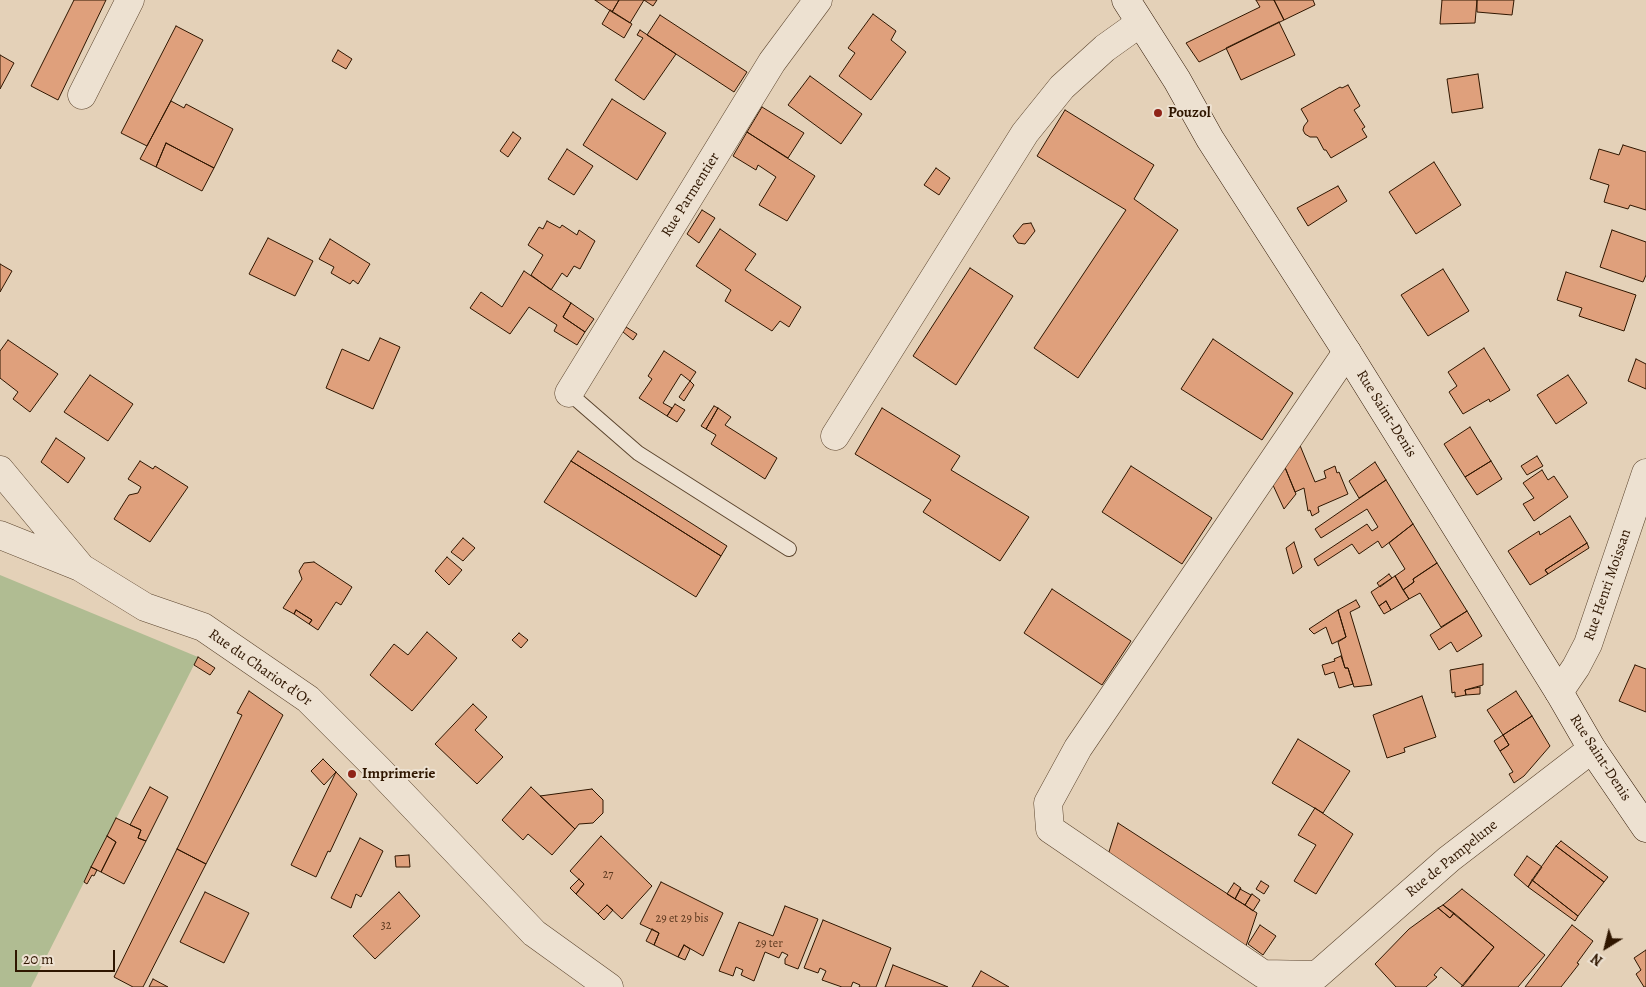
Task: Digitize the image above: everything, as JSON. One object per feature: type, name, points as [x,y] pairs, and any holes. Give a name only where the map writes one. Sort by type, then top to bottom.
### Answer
[{"type":"street","points":[[82,95],[130,0]]},
{"type":"street","name":"Rue Parmentier","points":[[569,393],[772,62],[818,0]]},
{"type":"street","name":"Rue Saint-Denis","points":[[1126,0],[1177,80],[1210,139],[1347,352],[1559,692],[1592,749],[1646,828]]},
{"type":"street","points":[[835,436],[1025,133],[1062,87],[1105,48],[1140,23]]},
{"type":"street","name":"Rue de Pampelune","points":[[1347,352],[1078,748],[1048,803],[1050,829],[1263,974],[1317,975],[1449,859],[1592,749]]},
{"type":"street","points":[[0,470],[80,566]]},
{"type":"street","name":"Rue Henri Moissan","points":[[1559,692],[1576,667],[1588,644],[1646,473]]},
{"type":"street","name":"Rue du Chariot d'Or","points":[[0,535],[80,566],[145,606],[203,627],[308,699],[379,770],[534,933],[609,987]]},
{"type":"lane","points":[[569,393],[638,453],[789,549]]},
{"type":"green space","points":[[0,575],[198,657],[31,987],[0,987]]},
{"type":"building","points":[[74,0],[106,0],[58,100],[31,86]]},
{"type":"building","points":[[595,0],[619,0],[612,12]]},
{"type":"building","points":[[619,0],[644,0],[630,23],[612,12]]},
{"type":"building","points":[[644,0],[657,0],[653,6]]},
{"type":"building","points":[[1256,0],[1274,0],[1284,20],[1199,62],[1186,43],[1260,7]]},
{"type":"building","points":[[1274,0],[1313,0],[1315,5],[1284,20]]},
{"type":"building","points":[[1442,0],[1477,0],[1475,23],[1440,24]]},
{"type":"building","points":[[1477,0],[1514,0],[1512,15],[1477,12]]},
{"type":"building","points":[[610,10],[632,24],[624,38],[602,24]]},
{"type":"building","points":[[873,14],[896,31],[891,40],[906,52],[871,100],[839,76],[855,53],[848,48]]},
{"type":"building","points":[[660,15],[747,72],[734,92],[647,35]]},
{"type":"building","points":[[1279,22],[1295,55],[1241,80],[1226,48]]},
{"type":"building","points":[[176,26],[203,40],[147,146],[121,133]]},
{"type":"building","points":[[640,30],[676,54],[644,100],[615,80],[643,38],[637,35]]},
{"type":"building","points":[[338,50],[352,59],[346,69],[332,61]]},
{"type":"building","points":[[0,55],[14,63],[0,89]]},
{"type":"building","points":[[1478,74],[1483,108],[1452,113],[1447,79]]},
{"type":"building","points":[[810,76],[862,114],[841,144],[788,105]]},
{"type":"building","points":[[1348,85],[1360,106],[1354,110],[1365,127],[1362,129],[1367,137],[1331,158],[1317,137],[1310,137],[1305,134],[1303,130],[1308,121],[1301,109],[1340,87]]},
{"type":"building","points":[[612,99],[666,133],[637,180],[583,145]]},
{"type":"building","points":[[171,101],[184,108],[186,104],[233,129],[214,168],[166,143],[156,167],[140,159]]},
{"type":"building","points":[[762,107],[804,133],[788,158],[747,132]]},
{"type":"building","points":[[1065,110],[1154,165],[1134,199],[1178,230],[1078,378],[1034,348],[1126,210],[1037,156]]},
{"type":"building","points":[[513,132],[521,138],[508,157],[500,151]]},
{"type":"building","points":[[747,132],[815,176],[787,221],[759,205],[776,177],[758,165],[756,170],[733,156]]},
{"type":"building","points":[[166,143],[214,168],[202,191],[156,167]]},
{"type":"building","points":[[1623,145],[1646,152],[1646,210],[1630,205],[1628,209],[1604,202],[1609,185],[1590,179],[1599,149],[1619,155]]},
{"type":"building","points":[[567,149],[593,166],[574,195],[548,179]]},
{"type":"building","points":[[1434,162],[1461,205],[1416,234],[1389,192]]},
{"type":"building","points":[[936,168],[950,178],[939,195],[924,185]]},
{"type":"building","points":[[1338,186],[1347,201],[1308,226],[1297,208]]},
{"type":"building","points":[[702,210],[715,218],[699,243],[687,234]]},
{"type":"building","points":[[547,221],[560,228],[562,225],[577,235],[579,230],[595,241],[580,269],[574,266],[567,277],[562,273],[551,290],[531,275],[543,255],[528,245],[539,227],[543,229]]},
{"type":"building","points":[[1031,223],[1035,231],[1025,244],[1018,243],[1013,236],[1023,224]]},
{"type":"building","points":[[720,229],[756,254],[745,270],[801,307],[789,327],[780,321],[772,331],[725,301],[731,290],[696,266]]},
{"type":"building","points":[[1612,230],[1646,242],[1646,275],[1643,282],[1600,267]]},
{"type":"building","points":[[268,238],[313,261],[295,296],[249,274]]},
{"type":"building","points":[[330,239],[370,264],[358,284],[353,280],[350,284],[331,273],[334,267],[319,259]]},
{"type":"building","points":[[0,264],[12,271],[0,292]]},
{"type":"building","points":[[970,268],[1013,296],[956,385],[913,356]]},
{"type":"building","points":[[1443,269],[1469,311],[1428,336],[1401,295]]},
{"type":"building","points":[[524,271],[571,303],[563,317],[585,332],[577,345],[554,331],[557,325],[529,307],[510,334],[470,308],[481,292],[502,307]]},
{"type":"building","points":[[1566,272],[1636,295],[1624,331],[1579,316],[1582,308],[1557,300]]},
{"type":"building","points":[[571,303],[594,319],[585,332],[563,317]]},
{"type":"building","points":[[626,327],[637,334],[633,340],[623,332]]},
{"type":"building","points":[[380,338],[400,347],[373,409],[326,388],[342,349],[369,361]]},
{"type":"building","points":[[1213,339],[1293,393],[1262,440],[1181,389]]},
{"type":"building","points":[[8,340],[58,374],[30,412],[13,399],[18,392],[0,378],[0,351]]},
{"type":"building","points":[[1484,348],[1510,390],[1490,402],[1489,399],[1463,414],[1449,392],[1457,386],[1448,372]]},
{"type":"building","points":[[664,351],[696,372],[690,381],[681,374],[663,403],[672,408],[667,416],[639,398],[652,379],[648,376]]},
{"type":"building","points":[[1636,359],[1646,364],[1646,389],[1628,381]]},
{"type":"building","points":[[90,375],[133,404],[108,441],[64,412]]},
{"type":"building","points":[[1568,375],[1587,403],[1556,424],[1537,395]]},
{"type":"building","points":[[690,381],[694,385],[684,401],[679,397]]},
{"type":"building","points":[[675,404],[685,410],[677,422],[667,416]]},
{"type":"building","points":[[714,406],[718,408],[706,429],[701,426]]},
{"type":"building","points":[[718,408],[731,417],[725,425],[777,458],[765,479],[711,444],[716,435],[706,429]]},
{"type":"building","points":[[882,408],[960,456],[951,470],[1029,517],[1000,561],[923,512],[931,500],[855,454]]},
{"type":"building","points":[[1470,427],[1491,461],[1465,477],[1444,444]]},
{"type":"building","points":[[56,438],[85,458],[68,483],[41,462]]},
{"type":"building","points":[[1299,443],[1315,482],[1326,478],[1324,471],[1335,466],[1348,494],[1318,507],[1319,512],[1312,516],[1310,510],[1308,511],[1304,488],[1295,492],[1284,465]]},
{"type":"building","points":[[578,451],[727,546],[721,556],[571,461]]},
{"type":"building","points":[[1537,456],[1543,466],[1527,475],[1521,466]]},
{"type":"building","points":[[140,461],[153,469],[155,466],[188,487],[150,542],[114,519],[129,495],[138,493],[141,487],[128,479]]},
{"type":"building","points":[[571,461],[721,556],[696,597],[544,502]]},
{"type":"building","points":[[1491,461],[1502,479],[1477,495],[1465,477]]},
{"type":"building","points":[[1375,462],[1386,480],[1359,498],[1349,481]]},
{"type":"building","points":[[1284,465],[1296,494],[1284,509],[1272,483]]},
{"type":"building","points":[[1131,466],[1212,518],[1182,564],[1102,512]]},
{"type":"building","points":[[1542,470],[1548,480],[1554,476],[1568,497],[1534,521],[1523,504],[1534,498],[1523,483]]},
{"type":"building","points":[[1386,480],[1413,524],[1382,548],[1378,541],[1359,554],[1352,544],[1318,566],[1314,559],[1367,524],[1372,531],[1378,527],[1367,509],[1321,538],[1315,529]]},
{"type":"building","points":[[1570,516],[1587,543],[1545,570],[1548,574],[1530,585],[1508,551],[1539,531],[1540,535]]},
{"type":"building","points":[[1413,524],[1437,563],[1413,579],[1414,582],[1403,590],[1395,576],[1405,569],[1389,543]]},
{"type":"building","points":[[463,538],[475,548],[463,561],[451,552]]},
{"type":"building","points":[[1294,542],[1302,567],[1293,574],[1286,548]]},
{"type":"building","points":[[1587,543],[1589,548],[1548,574],[1545,570]]},
{"type":"building","points":[[447,557],[462,570],[449,585],[435,571]]},
{"type":"building","points":[[314,562],[352,587],[341,605],[336,602],[318,630],[309,624],[312,620],[296,610],[294,614],[283,608],[302,579],[299,571],[304,563]]},
{"type":"building","points":[[1437,563],[1467,611],[1441,627],[1420,593],[1409,599],[1403,590],[1414,582],[1413,579]]},
{"type":"building","points":[[1389,574],[1392,578],[1380,587],[1377,583]]},
{"type":"building","points":[[1395,576],[1409,599],[1391,610],[1386,601],[1379,606],[1371,592]]},
{"type":"building","points":[[1052,589],[1131,641],[1102,685],[1024,633]]},
{"type":"building","points":[[1356,600],[1360,607],[1350,612],[1372,685],[1354,687],[1348,668],[1345,668],[1338,642],[1346,637],[1338,610]]},
{"type":"building","points":[[1386,601],[1391,610],[1384,614],[1379,606]]},
{"type":"building","points":[[296,610],[312,620],[309,624],[294,614]]},
{"type":"building","points":[[1338,610],[1346,637],[1332,644],[1326,627],[1314,634],[1309,629]]},
{"type":"building","points":[[1467,611],[1482,636],[1457,652],[1451,642],[1439,650],[1430,635]]},
{"type":"building","points":[[427,632],[457,658],[412,711],[370,675],[394,644],[408,655]]},
{"type":"building","points":[[519,633],[528,640],[521,648],[512,640]]},
{"type":"building","points":[[1341,656],[1345,668],[1348,668],[1353,684],[1339,688],[1334,672],[1325,675],[1322,665],[1335,661],[1334,659]]},
{"type":"building","points":[[198,657],[215,668],[210,675],[194,665]]},
{"type":"building","points":[[1483,664],[1483,685],[1465,690],[1466,695],[1455,697],[1455,692],[1452,693],[1450,670]]},
{"type":"building","points":[[1635,665],[1646,669],[1646,712],[1619,701]]},
{"type":"building","points":[[1480,687],[1480,694],[1466,695],[1465,690]]},
{"type":"building","points":[[249,691],[283,715],[206,864],[177,849],[242,715],[237,713]]},
{"type":"building","points":[[1516,691],[1532,716],[1503,735],[1487,710]]},
{"type":"building","points":[[1422,696],[1436,737],[1404,748],[1405,752],[1387,758],[1373,715]]},
{"type":"building","points":[[473,704],[487,717],[475,730],[503,757],[477,784],[435,744]]},
{"type":"building","points":[[1532,716],[1550,746],[1524,776],[1514,783],[1509,774],[1513,772],[1500,751],[1509,745],[1503,735]]},
{"type":"building","points":[[1503,735],[1509,745],[1500,751],[1494,741]]},
{"type":"building","points":[[1298,739],[1350,771],[1323,813],[1272,783]]},
{"type":"building","points":[[323,759],[336,772],[324,785],[311,771]]},
{"type":"building","points":[[336,772],[357,794],[316,877],[291,865]]},
{"type":"building","points":[[150,787],[168,797],[146,841],[138,838],[141,830],[130,825]]},
{"type":"building","points":[[531,787],[575,829],[552,855],[528,834],[523,840],[502,820]]},
{"type":"building","points":[[592,789],[603,800],[603,813],[593,823],[579,824],[575,829],[540,796]]},
{"type":"building","points":[[1315,808],[1353,834],[1316,894],[1294,881],[1316,845],[1298,835]]},
{"type":"building","points":[[116,818],[141,830],[138,838],[146,841],[124,884],[101,872],[116,842],[107,836]]},
{"type":"building","points":[[1118,823],[1257,913],[1246,946],[1108,855]]},
{"type":"building","points":[[107,836],[116,842],[101,872],[91,867]]},
{"type":"building","points":[[601,836],[652,886],[622,919],[607,905],[598,914],[576,894],[584,884],[570,871]]},
{"type":"building","points":[[360,838],[383,851],[361,897],[356,894],[351,908],[331,898]]},
{"type":"building","points":[[1561,841],[1608,877],[1604,882],[1556,846]]},
{"type":"building","points":[[1556,846],[1604,882],[1578,916],[1532,880]]},
{"type":"building","points":[[177,849],[206,864],[143,987],[133,987],[114,977]]},
{"type":"building","points":[[409,855],[410,867],[396,867],[395,856]]},
{"type":"building","points":[[1527,856],[1542,867],[1528,887],[1514,875]]},
{"type":"building","points":[[91,867],[97,870],[87,884],[84,882]]},
{"type":"building","points":[[579,879],[584,884],[576,894],[570,888]]},
{"type":"building","points":[[1532,880],[1578,916],[1575,921],[1528,887]]},
{"type":"building","points":[[1261,881],[1269,886],[1264,894],[1256,889]]},
{"type":"building","points":[[661,882],[723,913],[703,956],[684,945],[678,957],[654,945],[659,933],[640,924]]},
{"type":"building","points":[[1234,883],[1241,888],[1235,899],[1227,894]]},
{"type":"building","points":[[1240,889],[1251,895],[1245,905],[1235,899]]},
{"type":"building","points":[[1462,889],[1545,955],[1518,987],[1461,987],[1494,947],[1443,905]]},
{"type":"building","points":[[205,892],[249,913],[224,963],[180,942]]},
{"type":"building","points":[[399,892],[420,916],[375,959],[353,936]]},
{"type":"building","points":[[1252,894],[1260,900],[1253,911],[1245,905]]},
{"type":"building","points":[[607,905],[613,910],[604,920],[598,914]]},
{"type":"building","points":[[1443,905],[1454,913],[1450,918],[1438,908]]},
{"type":"building","points":[[785,906],[818,919],[798,969],[785,964],[785,959],[788,955],[782,952],[779,958],[765,952],[754,981],[741,975],[743,970],[736,967],[733,976],[719,971],[739,922],[773,936]]},
{"type":"building","points":[[1438,908],[1450,918],[1454,913],[1494,947],[1463,986],[1441,967],[1434,975],[1437,977],[1426,987],[1396,987],[1375,964],[1409,929]]},
{"type":"building","points":[[823,920],[891,948],[876,987],[859,987],[860,985],[853,982],[851,987],[842,987],[822,980],[826,971],[820,968],[818,973],[804,968]]},
{"type":"building","points":[[1260,925],[1276,936],[1263,955],[1248,944]]},
{"type":"building","points":[[1572,925],[1593,941],[1577,963],[1579,964],[1561,987],[1525,987]]},
{"type":"building","points":[[652,929],[659,933],[654,945],[646,941]]},
{"type":"building","points":[[684,945],[690,949],[685,960],[678,957]]},
{"type":"building","points":[[1646,950],[1646,987],[1644,987],[1636,974],[1641,970],[1634,958]]},
{"type":"building","points":[[893,965],[926,978],[948,987],[885,987]]},
{"type":"building","points":[[981,971],[1009,987],[972,987]]},
{"type":"building","points":[[153,979],[168,987],[149,987]]},
{"type":"place","name":"Pouzol","points":[[1158,113]]},
{"type":"place","name":"Imprimerie","points":[[352,774]]}]
